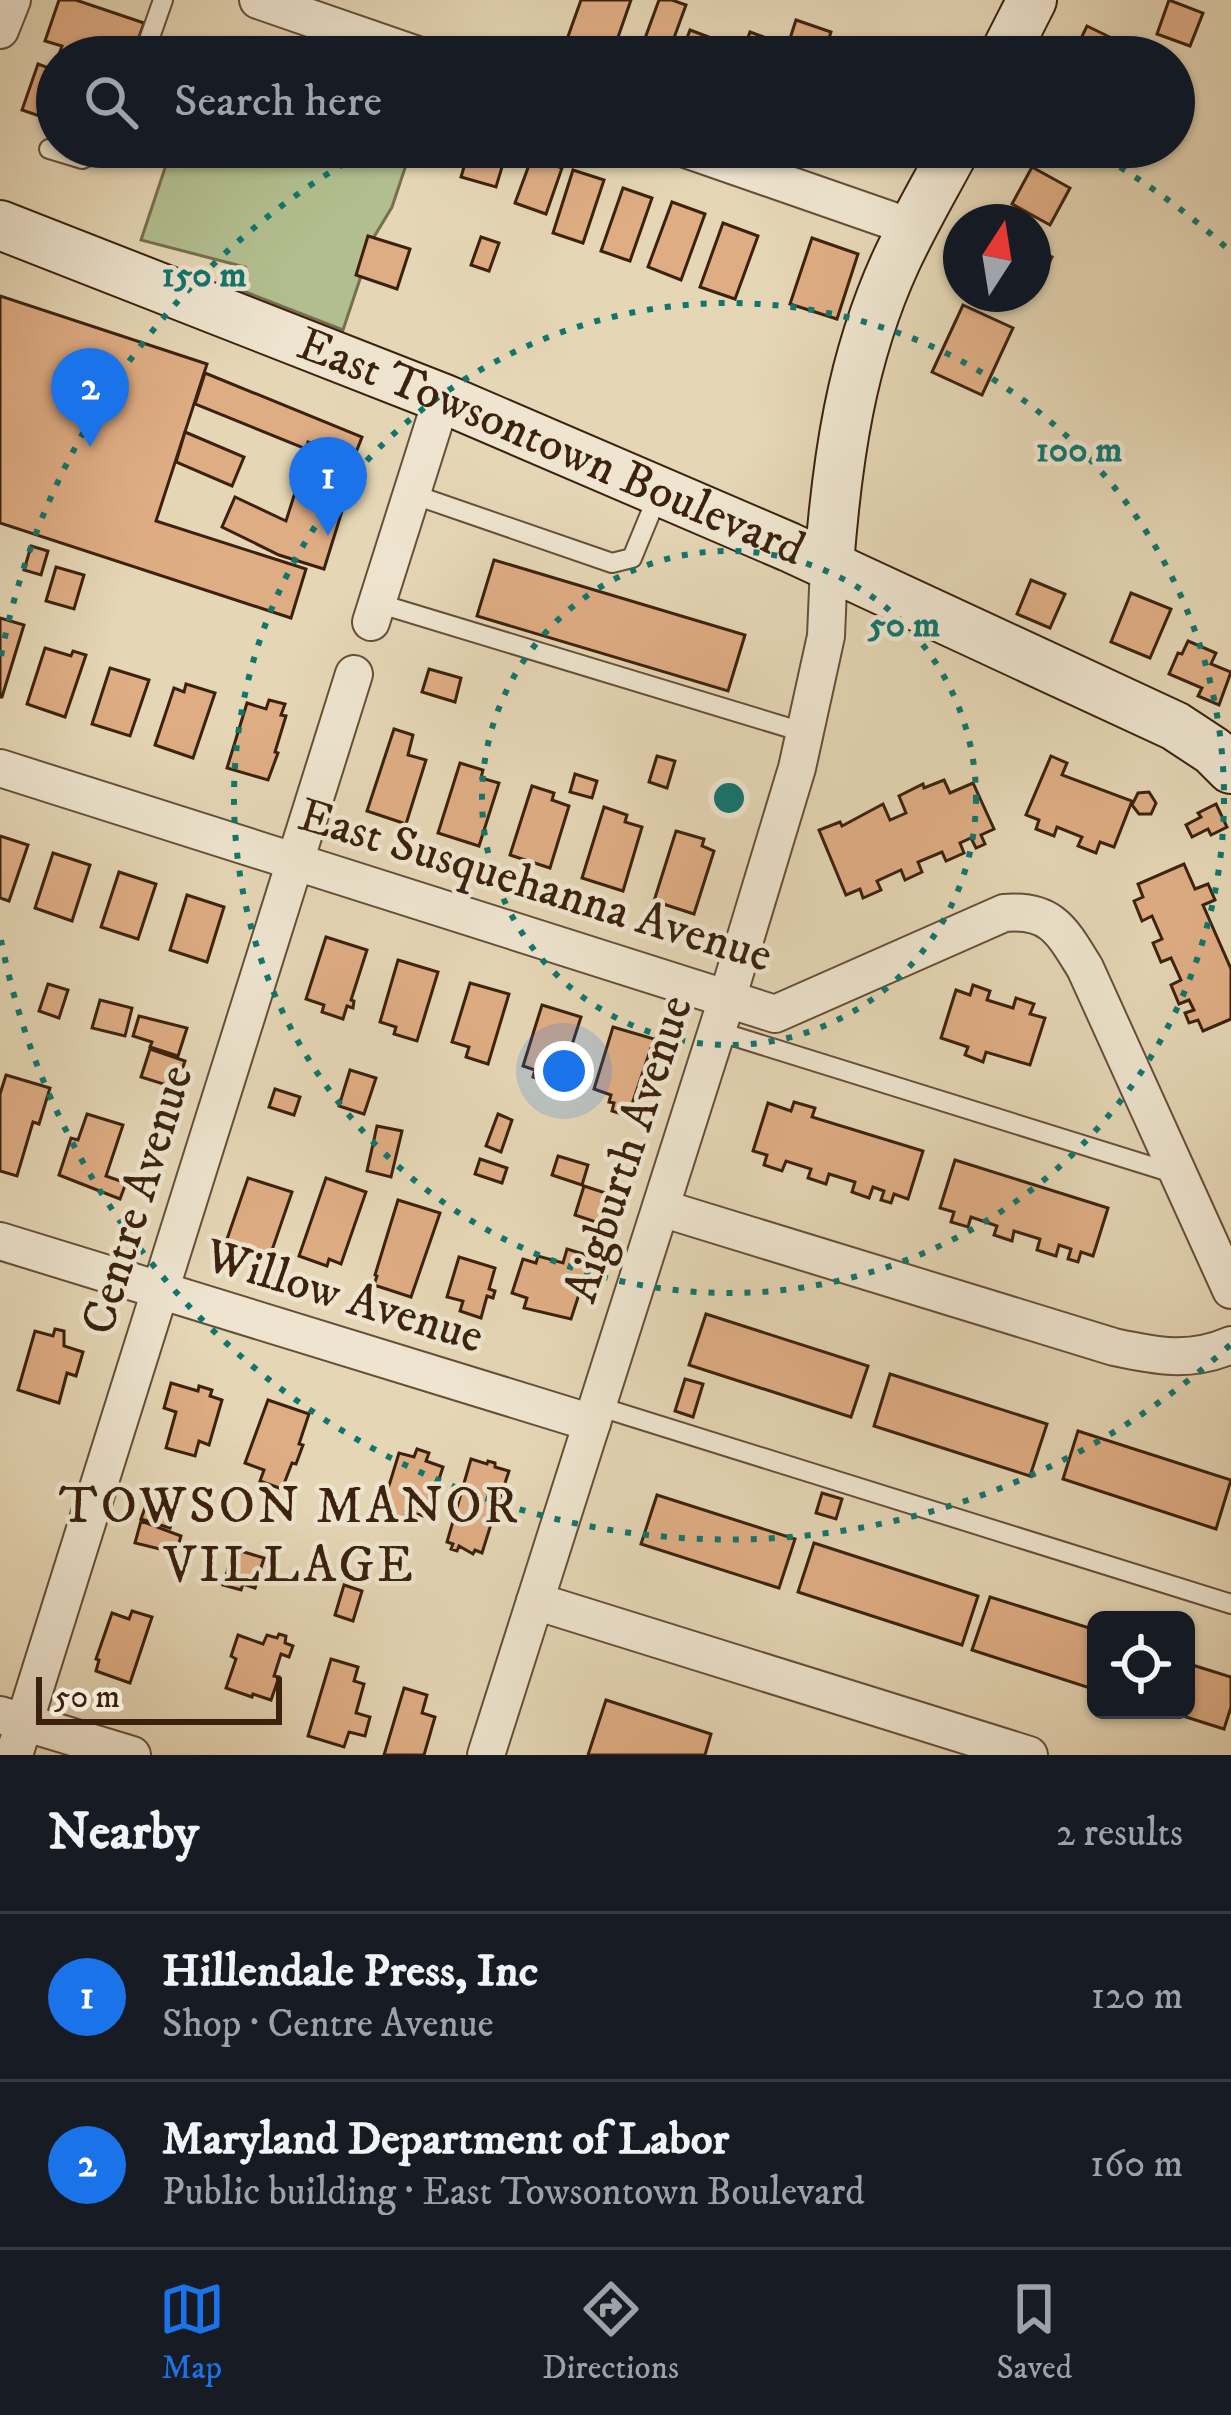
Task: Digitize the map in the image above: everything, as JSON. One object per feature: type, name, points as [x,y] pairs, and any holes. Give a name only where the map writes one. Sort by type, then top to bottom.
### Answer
[{"type":"main road","points":[[1014,36],[1032,0]]},
{"type":"main road","points":[[829,566],[837,467],[856,374],[896,262],[945,168]]},
{"type":"main road","name":"East Towsontown Boulevard","points":[[1,226],[442,398],[829,566],[1175,726],[1231,769]]},
{"type":"street","points":[[0,30],[12,0]]},
{"type":"street","points":[[258,0],[362,36]]},
{"type":"street","points":[[741,168],[914,228]]},
{"type":"street","points":[[374,612],[442,398]]},
{"type":"street","name":"Aigburth Avenue","points":[[486,1755],[722,1015],[806,734],[826,636],[829,566]]},
{"type":"street","name":"Centre Avenue","points":[[13,1730],[160,1291],[354,674]]},
{"type":"street","name":"East Susquehanna Avenue","points":[[0,768],[295,861],[722,1015],[775,1014],[1004,913],[1027,911],[1048,920],[1065,936],[1085,968],[1231,1290]]},
{"type":"street","points":[[661,1208],[1114,1347],[1181,1358],[1231,1345]]},
{"type":"street","name":"Willow Avenue","points":[[0,1241],[595,1414]]},
{"type":"street","points":[[536,1601],[1029,1755]]},
{"type":"street","points":[[13,1730],[132,1755]]},
{"type":"lane","points":[[150,36],[163,0]]},
{"type":"lane","points":[[412,494],[612,563],[632,558],[659,492]]},
{"type":"lane","points":[[374,612],[806,734]]},
{"type":"lane","points":[[722,1015],[1179,1175]]},
{"type":"lane","points":[[595,1414],[1231,1604]]},
{"type":"green space","points":[[165,168],[405,168],[392,207],[374,237],[343,330],[238,289],[245,267],[141,240]]},
{"type":"building","points":[[59,0],[76,0],[144,23],[139,36],[47,36]]},
{"type":"building","points":[[581,0],[631,0],[618,36],[568,36]]},
{"type":"building","points":[[659,0],[686,5],[675,36],[646,36]]},
{"type":"building","points":[[1169,0],[1203,13],[1194,36],[1157,34]]},
{"type":"building","points":[[796,20],[831,32],[830,36],[791,36]]},
{"type":"building","points":[[1087,26],[1107,36],[1082,36]]},
{"type":"building","points":[[36,70],[36,115],[22,110]]},
{"type":"building","points":[[464,168],[502,168],[496,187],[461,177]]},
{"type":"building","points":[[528,168],[562,168],[546,214],[515,203]]},
{"type":"building","points":[[1031,168],[1070,188],[1051,223],[1051,204],[1012,204]]},
{"type":"building","points":[[573,170],[604,180],[583,243],[553,233]]},
{"type":"building","points":[[623,188],[652,198],[630,261],[601,251]]},
{"type":"building","points":[[672,202],[705,214],[681,280],[648,267]]},
{"type":"building","points":[[723,223],[758,236],[735,299],[700,287]]},
{"type":"building","points":[[368,236],[410,249],[397,289],[356,275]]},
{"type":"building","points":[[481,237],[499,243],[489,271],[471,265]]},
{"type":"building","points":[[812,238],[858,254],[837,319],[790,304]]},
{"type":"building","points":[[0,296],[207,364],[156,521],[306,569],[291,618],[0,523]]},
{"type":"building","points":[[960,312],[978,312],[1013,328],[982,395],[932,372]]},
{"type":"building","points":[[205,373],[362,437],[353,460],[308,442],[306,449],[195,404]]},
{"type":"building","points":[[185,432],[244,457],[232,486],[176,462]]},
{"type":"building","points":[[299,480],[347,495],[324,569],[279,555],[222,527],[235,497],[286,521]]},
{"type":"building","points":[[31,546],[48,551],[41,575],[24,570]]},
{"type":"building","points":[[494,560],[745,635],[728,691],[477,616]]},
{"type":"building","points":[[56,567],[84,575],[74,609],[46,601]]},
{"type":"building","points":[[1031,580],[1065,594],[1050,628],[1017,614]]},
{"type":"building","points":[[1131,593],[1171,609],[1150,658],[1111,642]]},
{"type":"building","points":[[0,618],[24,625],[2,697],[0,697]]},
{"type":"building","points":[[1188,641],[1216,653],[1211,664],[1231,672],[1219,705],[1198,696],[1202,688],[1169,674]]},
{"type":"building","points":[[45,648],[86,655],[65,717],[27,704]]},
{"type":"building","points":[[110,668],[149,680],[130,736],[92,724]]},
{"type":"building","points":[[429,669],[461,678],[455,702],[422,692]]},
{"type":"building","points":[[186,684],[215,693],[193,758],[155,745],[174,688],[184,692]]},
{"type":"building","points":[[269,700],[285,704],[281,715],[286,716],[268,780],[227,768],[247,703],[266,709]]},
{"type":"building","points":[[394,729],[413,735],[408,755],[426,760],[406,824],[367,811]]},
{"type":"building","points":[[657,756],[675,761],[667,788],[649,782]]},
{"type":"building","points":[[1051,756],[1067,763],[1062,775],[1132,801],[1114,847],[1100,842],[1096,853],[1078,846],[1082,837],[1057,827],[1054,836],[1036,829],[1039,820],[1026,815]]},
{"type":"building","points":[[460,763],[483,770],[481,778],[499,783],[479,846],[438,833]]},
{"type":"building","points":[[575,774],[597,781],[592,798],[570,792]]},
{"type":"building","points":[[944,780],[950,793],[973,783],[994,829],[981,835],[985,844],[976,848],[971,838],[960,843],[964,853],[946,861],[942,852],[918,862],[922,872],[905,880],[901,870],[877,881],[881,890],[863,898],[860,889],[846,895],[819,830],[840,822],[842,826],[883,804],[890,820],[906,813],[899,796]]},
{"type":"building","points":[[532,786],[554,793],[552,800],[569,806],[550,868],[510,855]]},
{"type":"building","points":[[1149,792],[1156,803],[1151,814],[1139,814],[1132,805],[1138,793]]},
{"type":"building","points":[[1216,804],[1227,827],[1192,837],[1186,825]]},
{"type":"building","points":[[604,807],[627,815],[625,822],[642,827],[623,891],[582,878]]},
{"type":"building","points":[[676,831],[704,839],[702,846],[714,851],[694,914],[654,901]]},
{"type":"building","points":[[0,836],[28,845],[9,901],[0,898]]},
{"type":"building","points":[[53,853],[90,865],[72,921],[35,908]]},
{"type":"building","points":[[1184,864],[1195,889],[1208,884],[1215,900],[1203,905],[1231,969],[1231,1019],[1203,1031],[1198,1020],[1189,1023],[1185,1013],[1194,1010],[1189,1000],[1179,1004],[1171,985],[1181,980],[1171,958],[1161,962],[1153,943],[1162,939],[1152,916],[1142,921],[1134,901],[1143,897],[1138,884]]},
{"type":"building","points":[[119,872],[156,884],[138,939],[101,927]]},
{"type":"building","points":[[187,895],[224,907],[207,962],[170,950]]},
{"type":"building","points":[[326,937],[367,950],[351,1000],[353,1008],[347,1006],[343,1019],[322,1012],[324,1005],[306,999]]},
{"type":"building","points":[[398,960],[438,972],[417,1041],[394,1034],[396,1027],[380,1022]]},
{"type":"building","points":[[470,983],[509,994],[488,1064],[466,1057],[469,1047],[452,1042]]},
{"type":"building","points":[[48,984],[68,990],[59,1018],[39,1011]]},
{"type":"building","points":[[973,985],[990,991],[987,1000],[1013,1008],[1016,998],[1034,1004],[1030,1014],[1045,1018],[1030,1065],[986,1052],[983,1062],[965,1055],[968,1047],[941,1038],[956,990],[970,995]]},
{"type":"building","points":[[100,1000],[132,1008],[125,1036],[92,1028]]},
{"type":"building","points":[[542,1005],[581,1017],[559,1085],[533,1077],[535,1070],[523,1066]]},
{"type":"building","points":[[139,1016],[187,1028],[178,1056],[133,1036]]},
{"type":"building","points":[[613,1027],[654,1039],[628,1116],[612,1111],[611,1095],[594,1089]]},
{"type":"building","points":[[150,1049],[185,1061],[176,1088],[141,1077]]},
{"type":"building","points":[[350,1070],[376,1078],[364,1114],[339,1106]]},
{"type":"building","points":[[6,1075],[50,1088],[39,1124],[33,1122],[17,1176],[0,1171],[0,1094]]},
{"type":"building","points":[[275,1089],[300,1097],[294,1115],[269,1107]]},
{"type":"building","points":[[794,1102],[815,1108],[812,1117],[923,1151],[908,1199],[894,1194],[891,1203],[881,1200],[884,1191],[873,1187],[869,1198],[852,1192],[855,1182],[829,1174],[826,1184],[808,1178],[811,1169],[786,1161],[782,1171],[764,1165],[767,1155],[753,1151],[768,1103],[791,1111]]},
{"type":"building","points":[[87,1114],[123,1125],[106,1176],[126,1183],[120,1199],[59,1175],[71,1138],[78,1140]]},
{"type":"building","points":[[498,1114],[512,1120],[501,1152],[486,1146]]},
{"type":"building","points":[[377,1126],[402,1131],[391,1177],[367,1171]]},
{"type":"building","points":[[558,1156],[588,1165],[582,1185],[552,1175]]},
{"type":"building","points":[[480,1159],[507,1168],[502,1183],[475,1174]]},
{"type":"building","points":[[955,1160],[1108,1208],[1093,1256],[1081,1252],[1078,1262],[1068,1259],[1071,1249],[1059,1245],[1056,1256],[1037,1250],[1040,1239],[1014,1231],[1012,1241],[994,1235],[997,1226],[971,1217],[968,1227],[951,1222],[954,1212],[940,1208]]},
{"type":"building","points":[[248,1178],[292,1192],[270,1256],[226,1242]]},
{"type":"building","points":[[326,1178],[366,1192],[341,1264],[329,1259],[327,1266],[299,1256]]},
{"type":"building","points":[[584,1186],[624,1199],[614,1228],[575,1215]]},
{"type":"building","points":[[398,1200],[440,1213],[411,1297],[374,1285]]},
{"type":"building","points":[[567,1249],[587,1255],[585,1263],[590,1265],[585,1280],[580,1278],[577,1284],[582,1285],[571,1319],[524,1308],[527,1298],[512,1293],[523,1259],[536,1263],[538,1256],[563,1263]]},
{"type":"building","points":[[459,1257],[495,1268],[489,1289],[495,1291],[493,1298],[487,1296],[481,1318],[460,1311],[463,1301],[447,1297]]},
{"type":"building","points":[[706,1314],[868,1366],[851,1417],[689,1365]]},
{"type":"building","points":[[55,1329],[64,1331],[64,1346],[83,1352],[76,1376],[67,1373],[59,1403],[18,1390],[35,1331],[53,1336]]},
{"type":"building","points":[[890,1374],[1047,1424],[1030,1476],[874,1426]]},
{"type":"building","points":[[685,1379],[703,1384],[693,1417],[675,1411]]},
{"type":"building","points":[[171,1383],[212,1390],[210,1396],[222,1400],[209,1445],[199,1441],[195,1456],[166,1448],[176,1412],[164,1408]]},
{"type":"building","points":[[268,1400],[309,1414],[299,1444],[303,1445],[282,1489],[260,1481],[264,1470],[245,1463]]},
{"type":"building","points":[[1078,1431],[1231,1480],[1216,1529],[1063,1479]]},
{"type":"building","points":[[417,1449],[429,1453],[426,1461],[443,1467],[427,1517],[406,1511],[404,1520],[390,1516],[393,1508],[383,1505],[399,1453],[414,1457]]},
{"type":"building","points":[[471,1459],[509,1471],[496,1522],[492,1521],[482,1553],[475,1550],[473,1554],[459,1546],[457,1551],[451,1549],[453,1544],[447,1542]]},
{"type":"building","points":[[822,1493],[842,1499],[836,1519],[816,1513]]},
{"type":"building","points":[[657,1495],[795,1539],[779,1588],[641,1544]]},
{"type":"building","points":[[147,1502],[175,1511],[170,1528],[141,1519]]},
{"type":"building","points":[[141,1521],[181,1536],[176,1553],[135,1543]]},
{"type":"building","points":[[814,1543],[978,1596],[962,1645],[798,1592]]},
{"type":"building","points":[[234,1549],[264,1558],[255,1588],[223,1585]]},
{"type":"building","points":[[344,1585],[362,1591],[353,1621],[335,1615]]},
{"type":"building","points":[[990,1597],[1087,1627],[1087,1687],[972,1650]]},
{"type":"building","points":[[132,1611],[152,1617],[130,1683],[96,1671],[96,1659],[112,1613],[129,1619]]},
{"type":"building","points":[[279,1634],[293,1646],[289,1657],[281,1654],[271,1700],[226,1688],[238,1635],[263,1644],[267,1635],[277,1638]]},
{"type":"building","points":[[331,1659],[358,1667],[354,1681],[364,1684],[356,1713],[370,1717],[365,1736],[349,1732],[344,1747],[308,1736]]},
{"type":"building","points":[[1195,1666],[1231,1677],[1231,1707],[1224,1729],[1192,1719]]},
{"type":"building","points":[[404,1688],[427,1695],[422,1713],[435,1717],[424,1755],[384,1755]]},
{"type":"building","points":[[606,1700],[711,1734],[705,1755],[588,1755]]},
{"type":"place","name":"Maryland Department of Labor","points":[[90,447]]},
{"type":"place","name":"Hillendale Press, Inc","points":[[328,536]]},
{"type":"district","name":"TOWSON MANOR VILLAGE","points":[[290,1536]]}]
